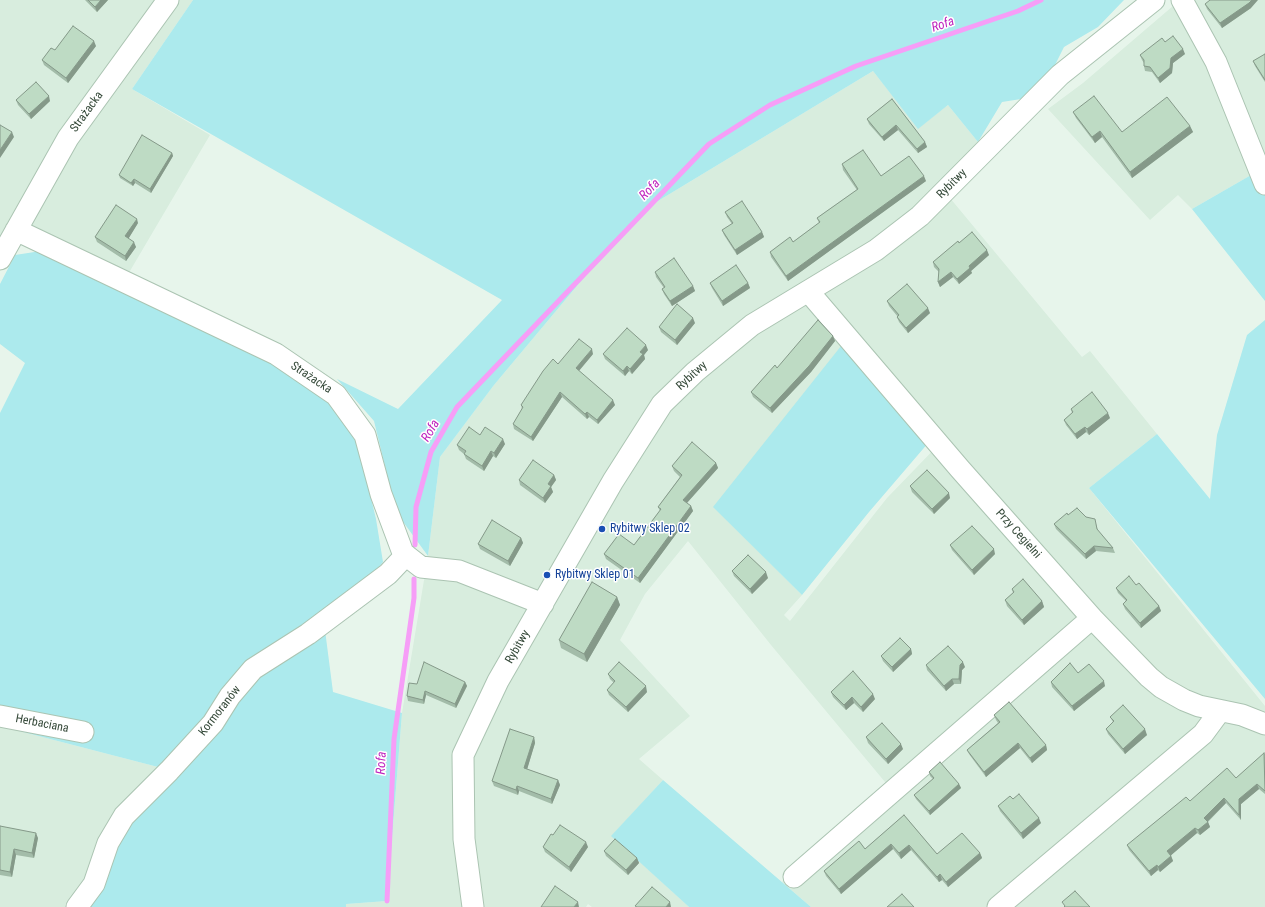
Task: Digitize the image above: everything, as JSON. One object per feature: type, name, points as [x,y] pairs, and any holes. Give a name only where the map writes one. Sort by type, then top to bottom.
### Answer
[{"type":"street","name":"Strażacka","points":[[0,260],[68,138],[168,0]]},
{"type":"street","name":"Rybitwy","points":[[473,907],[464,839],[463,755],[498,681],[613,481],[662,404],[695,372],[752,325],[876,250],[920,216],[1060,75],[1154,0]]},
{"type":"street","points":[[1182,0],[1216,62],[1265,184]]},
{"type":"street","name":"Strażacka","points":[[16,230],[276,354],[336,395],[365,435],[381,494],[404,553],[421,567],[458,571],[543,604]]},
{"type":"street","name":"Przy Cegielni","points":[[808,291],[936,441],[1092,618],[1161,687],[1184,700],[1220,711],[1242,715],[1265,724]]},
{"type":"street","name":"Kormoranów","points":[[77,907],[94,884],[108,842],[124,816],[169,771],[213,723],[230,696],[253,669],[308,634],[388,574],[406,555]]},
{"type":"street","points":[[794,877],[1092,618]]},
{"type":"street","points":[[998,907],[1202,734],[1220,711]]},
{"type":"street","name":"Herbaciana","points":[[0,716],[83,732]]},
{"type":"shaded area","points":[[0,0],[193,0],[132,89],[210,135],[127,276],[14,223],[0,249]]},
{"type":"shaded area","points":[[193,0],[1124,0],[1098,27],[1064,47],[1054,67],[1021,99],[1002,102],[978,142],[948,105],[918,129],[873,71],[653,204],[597,262],[494,385],[440,457],[428,556],[401,519],[391,491],[374,421],[337,379],[398,409],[502,300],[132,89]]},
{"type":"shaded area","points":[[1180,0],[1265,0],[1265,167],[1192,209],[1178,195],[1150,220],[1048,109],[1083,83]]},
{"type":"shaded area","points":[[873,71],[918,128],[948,105],[978,142],[940,186],[1082,357],[1090,351],[1157,434],[1089,488],[1265,706],[1265,907],[811,907],[782,882],[890,788],[771,645],[688,541],[645,594],[620,640],[690,716],[639,759],[663,780],[612,836],[689,907],[592,907],[588,904],[586,907],[346,907],[346,904],[387,901],[402,713],[428,556],[440,457],[494,385],[597,262],[653,204]],"holes":[[[943,440],[887,498],[790,621],[784,615],[802,595],[714,507]]]},
{"type":"shaded area","points":[[1265,167],[1265,301],[1192,209]]},
{"type":"shaded area","points":[[41,251],[256,355],[306,385],[341,414],[359,448],[376,519],[383,562],[367,582],[212,710],[158,767],[0,726],[0,413],[25,363],[0,344],[0,284],[15,255]]},
{"type":"shaded area","points":[[1265,320],[1265,699],[1089,488],[1157,434],[1210,499],[1217,435],[1247,335]]},
{"type":"shaded area","points":[[845,341],[929,442],[869,512],[802,595],[713,507]]},
{"type":"shaded area","points":[[325,630],[333,692],[402,713],[387,901],[346,904],[346,907],[83,907],[113,846],[258,671]]},
{"type":"shaded area","points":[[0,726],[158,767],[118,812],[88,881],[70,907],[0,907]]},
{"type":"shaded area","points":[[663,780],[811,907],[689,907],[611,836]]},
{"type":"building","points":[[88,0],[101,0],[95,7]]},
{"type":"building","points":[[1210,0],[1252,0],[1220,23],[1205,4]]},
{"type":"building","points":[[73,26],[94,41],[66,78],[42,60],[51,48],[55,50]]},
{"type":"building","points":[[1173,36],[1183,49],[1171,58],[1170,68],[1158,78],[1150,67],[1144,66],[1144,60],[1140,55],[1162,38],[1165,42]]},
{"type":"building","points":[[1265,54],[1265,80],[1253,61]]},
{"type":"building","points":[[36,82],[49,96],[29,114],[16,100]]},
{"type":"building","points":[[1094,96],[1122,132],[1167,97],[1190,126],[1130,172],[1100,131],[1092,137],[1073,112]]},
{"type":"building","points":[[892,99],[925,142],[917,149],[896,125],[882,137],[867,119]]},
{"type":"building","points":[[0,125],[12,132],[0,150]]},
{"type":"building","points":[[142,135],[172,153],[150,189],[134,179],[131,183],[119,175]]},
{"type":"building","points":[[863,150],[881,176],[909,156],[924,176],[786,276],[770,252],[790,237],[793,242],[820,222],[817,218],[858,189],[842,164]]},
{"type":"building","points":[[742,201],[762,232],[735,250],[722,230],[733,223],[725,212]]},
{"type":"building","points":[[116,205],[137,219],[125,236],[134,242],[125,256],[95,237]]},
{"type":"building","points":[[972,232],[987,250],[957,279],[951,272],[938,282],[939,269],[933,262],[958,241],[959,243]]},
{"type":"building","points":[[674,258],[693,286],[670,301],[662,289],[665,287],[655,272]]},
{"type":"building","points":[[736,265],[748,283],[722,301],[710,283]]},
{"type":"building","points":[[907,284],[928,308],[906,328],[897,317],[899,315],[887,301]]},
{"type":"building","points":[[677,304],[693,318],[675,340],[659,327]]},
{"type":"building","points":[[818,320],[833,336],[809,366],[770,408],[751,392],[775,365],[777,368]]},
{"type":"building","points":[[627,328],[646,345],[640,352],[643,354],[630,369],[627,366],[623,371],[603,354]]},
{"type":"building","points":[[579,339],[592,349],[576,368],[613,400],[597,420],[587,412],[585,414],[560,392],[531,437],[513,424],[523,407],[521,405],[543,371],[553,359],[558,364]]},
{"type":"building","points":[[1092,392],[1108,413],[1087,429],[1085,427],[1075,434],[1064,420],[1073,412],[1071,409]]},
{"type":"building","points":[[469,427],[480,435],[485,427],[503,439],[494,453],[491,451],[482,466],[464,454],[466,451],[457,445]]},
{"type":"building","points":[[692,442],[716,463],[683,500],[691,506],[638,578],[604,554],[619,534],[634,545],[661,509],[658,507],[682,475],[672,466]]},
{"type":"building","points":[[533,460],[554,475],[548,484],[551,486],[543,498],[519,480]]},
{"type":"building","points":[[927,470],[949,493],[932,509],[910,486]]},
{"type":"building","points":[[1077,508],[1086,517],[1095,519],[1097,529],[1113,548],[1094,546],[1085,554],[1054,524],[1067,513],[1068,515]]},
{"type":"building","points":[[492,520],[521,538],[508,561],[478,544]]},
{"type":"building","points":[[972,526],[994,549],[972,570],[950,545]]},
{"type":"building","points":[[748,555],[766,572],[750,589],[732,571]]},
{"type":"building","points":[[1129,576],[1136,585],[1139,583],[1159,606],[1140,623],[1123,604],[1127,600],[1116,588]]},
{"type":"building","points":[[1023,579],[1042,601],[1022,620],[1005,600],[1014,592],[1012,589]]},
{"type":"building","points":[[592,582],[617,597],[584,654],[559,640]]},
{"type":"building","points":[[900,638],[911,649],[892,667],[881,656]]},
{"type":"building","points":[[948,646],[963,662],[960,665],[959,679],[952,679],[944,686],[926,665]]},
{"type":"building","points":[[424,662],[465,682],[455,704],[425,691],[423,700],[407,696],[409,683],[417,684]]},
{"type":"building","points":[[619,662],[646,686],[626,707],[607,690],[615,681],[608,674]]},
{"type":"building","points":[[1070,663],[1078,673],[1089,664],[1104,681],[1072,706],[1051,682]]},
{"type":"building","points":[[853,671],[873,694],[861,707],[852,697],[844,705],[831,692]]},
{"type":"building","points":[[1009,702],[1046,745],[1030,758],[1018,743],[984,772],[967,750],[1000,722],[994,715]]},
{"type":"building","points":[[1123,705],[1145,729],[1123,749],[1106,729],[1114,721],[1110,717]]},
{"type":"building","points":[[882,723],[901,744],[886,759],[866,737]]},
{"type":"building","points":[[510,729],[534,737],[524,768],[558,780],[551,799],[517,786],[516,790],[492,781]]},
{"type":"building","points":[[1264,753],[1265,791],[1257,784],[1239,799],[1239,815],[1224,798],[1204,818],[1208,822],[1198,830],[1195,828],[1167,851],[1171,856],[1158,867],[1157,865],[1149,871],[1127,845],[1186,797],[1190,801],[1227,768],[1236,778]]},
{"type":"building","points":[[940,762],[959,784],[929,811],[914,795],[934,778],[929,772]]},
{"type":"building","points":[[1019,794],[1039,818],[1021,833],[998,806],[1010,796],[1013,799]]},
{"type":"building","points":[[904,815],[937,854],[962,833],[980,853],[946,882],[940,874],[937,877],[909,845],[899,853],[891,844],[839,889],[824,871],[859,841],[865,849]]},
{"type":"building","points":[[560,825],[586,842],[569,867],[543,847],[551,834],[553,835]]},
{"type":"building","points":[[0,826],[36,833],[32,853],[14,849],[10,872],[0,870]]},
{"type":"building","points":[[615,839],[637,858],[626,870],[604,851]]},
{"type":"building","points":[[555,886],[578,902],[574,907],[541,907]]},
{"type":"building","points":[[652,887],[670,902],[666,907],[635,906]]},
{"type":"building","points":[[1075,891],[1090,907],[1064,907],[1065,906],[1062,902]]},
{"type":"building","points":[[902,894],[914,907],[887,907]]},
{"type":"waterway","name":"Rofa","points":[[415,545],[416,507],[431,452],[457,407],[709,144],[770,105],[856,66],[1018,11],[1041,0]]},
{"type":"waterway","name":"Rofa","points":[[387,901],[394,739],[414,598],[414,579]]},
{"type":"place","name":"Rybitwy Sklep 02","points":[[602,529]]},
{"type":"place","name":"Rybitwy Sklep 01","points":[[547,575]]}]
